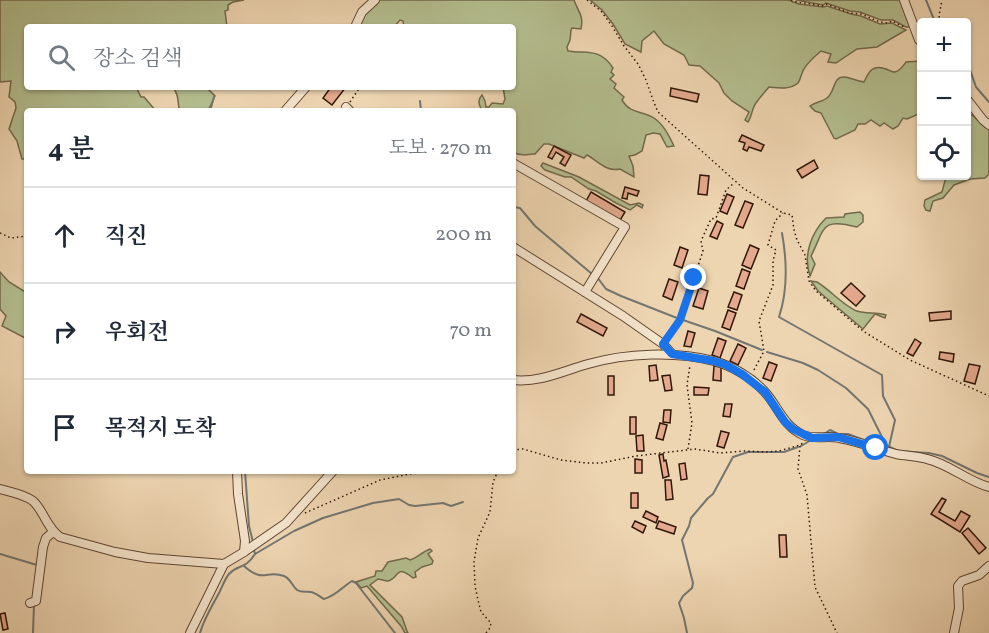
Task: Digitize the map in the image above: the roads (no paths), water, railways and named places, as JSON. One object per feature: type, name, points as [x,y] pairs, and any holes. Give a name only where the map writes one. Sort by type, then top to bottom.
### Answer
[{"type":"street","points":[[356,24],[362,12],[375,0]]},
{"type":"street","points":[[904,0],[917,34]]},
{"type":"street","points":[[288,108],[303,90]]},
{"type":"street","points":[[971,104],[989,125]]},
{"type":"street","points":[[516,165],[625,227],[585,292]]},
{"type":"street","points":[[516,249],[663,344],[672,354]]},
{"type":"street","points":[[516,380],[537,380],[591,363],[620,358],[672,354],[714,361],[726,365],[749,379],[765,392],[785,422],[793,429],[812,438],[838,437],[898,454],[934,460],[969,480],[989,487]]},
{"type":"street","points":[[237,474],[245,541],[244,552]]},
{"type":"street","points":[[190,633],[224,564],[286,523],[330,474]]},
{"type":"street","points":[[0,489],[33,501],[53,532],[60,537],[115,552],[164,560],[224,564]]},
{"type":"street","points":[[30,603],[36,600],[43,547],[46,538],[53,532]]},
{"type":"street","points":[[954,633],[959,609],[958,586],[962,581],[980,574],[989,566]]},
{"type":"waterway","points":[[926,0],[933,18]]},
{"type":"waterway","points":[[971,72],[976,87],[989,102]]},
{"type":"waterway","points":[[211,108],[214,97]]},
{"type":"waterway","points":[[420,101],[421,108]]},
{"type":"waterway","points":[[516,207],[520,208],[535,226],[592,274]]},
{"type":"waterway","points":[[782,233],[786,275],[779,317],[882,375],[883,396],[895,420],[889,447]]},
{"type":"waterway","points":[[597,277],[606,289],[677,318]]},
{"type":"waterway","points":[[683,320],[762,350]]},
{"type":"waterway","points":[[767,352],[803,363],[846,388],[868,409],[886,445],[898,451],[942,456],[989,477]]},
{"type":"waterway","points":[[824,434],[830,430],[874,444]]},
{"type":"waterway","points":[[801,446],[811,440]]},
{"type":"waterway","points":[[687,633],[679,603],[692,588],[693,583],[682,540],[691,518],[713,494],[733,457],[748,452],[784,452],[798,447]]},
{"type":"waterway","points":[[245,474],[249,526],[253,542]]},
{"type":"waterway","points":[[255,554],[294,531],[323,518],[373,503],[399,499],[415,506],[443,503],[451,506],[463,502]]},
{"type":"waterway","points":[[200,633],[227,576],[245,565],[255,554],[254,550]]},
{"type":"waterway","points":[[0,554],[37,565]]},
{"type":"waterway","points":[[244,566],[256,574],[284,576],[297,590],[313,593],[324,599],[352,581],[356,583],[395,633]]},
{"type":"waterway","points":[[33,633],[34,605]]}]
